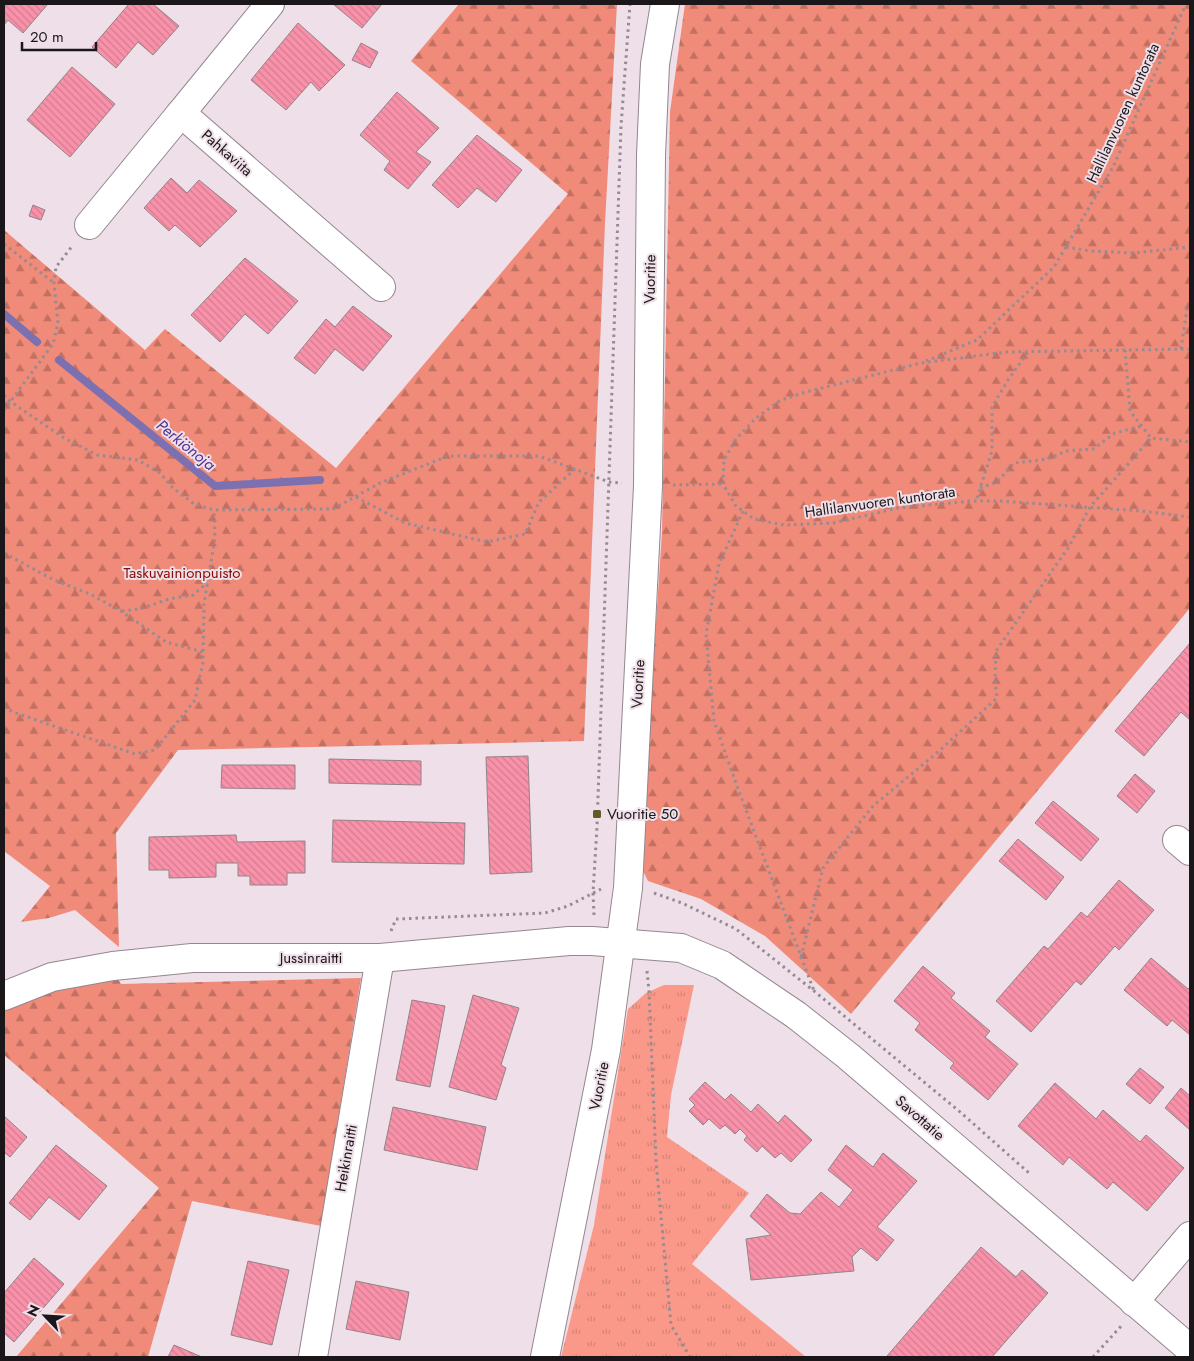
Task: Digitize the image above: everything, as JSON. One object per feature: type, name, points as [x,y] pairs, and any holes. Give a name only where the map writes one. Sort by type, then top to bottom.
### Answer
[{"type":"street","points":[[89,225],[270,4]]},
{"type":"street","name":"Vuoritie","points":[[545,1357],[606,1050],[633,944],[628,888],[648,486],[651,155],[655,64],[665,4]]},
{"type":"street","name":"Pahkaviita","points":[[181,113],[381,286]]},
{"type":"street","name":"Jussinraitti","points":[[4,996],[52,978],[123,965],[192,958],[380,958],[569,941],[633,944]]},
{"type":"street","name":"Savottatie","points":[[633,944],[681,948],[722,965],[796,1015],[848,1056],[1190,1350]]},
{"type":"street","name":"Heikinraitti","points":[[313,1357],[380,958]]},
{"type":"street","points":[[1134,1302],[1190,1236]]},
{"type":"path","points":[[592,941],[621,126],[630,4]]},
{"type":"path","name":"Hallilanvuoren kuntorata","points":[[921,363],[977,340],[1054,267],[1113,167],[1186,4]]},
{"type":"path","points":[[4,410],[53,344],[58,323],[54,283],[56,267],[89,225]]},
{"type":"path","points":[[4,244],[54,283]]},
{"type":"path","points":[[1066,247],[1090,251],[1134,253],[1190,247]]},
{"type":"path","points":[[1181,349],[1187,309],[1190,304]]},
{"type":"path","name":"Hallilanvuoren kuntorata","points":[[1190,349],[1007,352],[921,363],[806,392],[781,400],[756,418],[736,439],[724,460],[722,484],[736,506],[754,519],[784,525],[833,523],[898,508],[971,501],[1090,507],[1190,516]]},
{"type":"path","points":[[1125,350],[1130,411],[1151,438],[1190,442]]},
{"type":"path","points":[[977,498],[992,451],[992,407],[1008,380],[1029,352]]},
{"type":"path","points":[[4,395],[11,402],[64,438],[97,455],[138,460],[160,473],[172,488],[194,504],[214,510],[333,509],[380,483],[448,456],[539,456],[598,476],[609,482],[648,486],[722,484]]},
{"type":"path","points":[[980,488],[997,482],[1014,464],[1048,459],[1066,451],[1092,449],[1115,433],[1142,426]]},
{"type":"path","points":[[801,956],[823,868],[873,806],[938,752],[996,698],[996,651],[1068,548],[1090,507],[1151,438]]},
{"type":"path","points":[[355,497],[404,523],[487,542],[525,534],[538,502],[575,469]]},
{"type":"path","points":[[4,707],[13,712],[135,754],[155,750],[195,700],[203,662],[204,604],[215,538],[214,510]]},
{"type":"path","points":[[743,511],[719,564],[706,634],[714,721],[814,991]]},
{"type":"path","points":[[4,553],[54,580],[90,594],[121,611],[166,642],[203,652]]},
{"type":"path","points":[[121,611],[140,609],[169,599],[192,596],[207,583]]},
{"type":"path","points":[[380,958],[396,919],[545,913],[568,906],[593,893]]},
{"type":"path","points":[[633,944],[650,990],[656,1161],[671,1325],[690,1357]]},
{"type":"green space","name":"Taskuvainionpuisto","points":[[459,4],[617,4],[605,223],[584,741],[178,750],[116,833],[119,947],[75,910],[49,918],[21,922],[50,886],[4,851],[4,230],[145,350],[165,329],[336,468],[568,194],[411,61]]},
{"type":"green space","points":[[685,4],[1190,4],[1190,608],[851,1014],[765,936],[701,899],[648,881],[643,871],[648,745],[662,532],[670,112]]},
{"type":"green space","points":[[361,978],[321,1226],[192,1201],[148,1357],[16,1357],[159,1188],[4,1055],[4,1004],[36,994],[118,979],[121,984]]},
{"type":"green space","points":[[664,985],[694,985],[671,1095],[667,1137],[749,1193],[692,1264],[806,1357],[561,1357],[594,1225],[628,1009],[646,993]]},
{"type":"building","points":[[4,4],[48,4],[23,33],[8,20],[4,25]]},
{"type":"building","points":[[129,4],[153,4],[179,26],[153,55],[138,42],[116,68],[92,47]]},
{"type":"building","points":[[333,4],[382,4],[362,28]]},
{"type":"building","points":[[298,23],[345,65],[319,91],[311,82],[286,110],[251,80]]},
{"type":"building","points":[[361,43],[378,52],[370,68],[352,60]]},
{"type":"building","points":[[72,67],[115,104],[70,157],[27,120]]},
{"type":"building","points":[[397,92],[439,128],[416,152],[431,162],[408,189],[384,170],[390,161],[360,135]]},
{"type":"building","points":[[477,135],[522,170],[496,202],[477,188],[458,208],[432,185]]},
{"type":"building","points":[[171,178],[187,193],[199,180],[237,211],[200,247],[175,225],[169,231],[144,208]]},
{"type":"building","points":[[33,205],[45,210],[41,220],[29,216]]},
{"type":"building","points":[[245,258],[298,301],[268,334],[245,314],[220,342],[191,315]]},
{"type":"building","points":[[353,306],[392,336],[363,371],[335,349],[315,374],[294,358],[326,319],[335,327]]},
{"type":"building","points":[[1190,643],[1190,720],[1181,712],[1144,756],[1115,731]]},
{"type":"building","points":[[528,756],[532,872],[490,874],[486,757]]},
{"type":"building","points":[[329,759],[421,761],[421,785],[329,783]]},
{"type":"building","points":[[222,765],[295,765],[295,789],[221,788]]},
{"type":"building","points":[[1135,774],[1155,791],[1137,813],[1117,796]]},
{"type":"building","points":[[1053,801],[1099,839],[1081,861],[1035,823]]},
{"type":"building","points":[[333,820],[465,823],[464,864],[332,862]]},
{"type":"building","points":[[236,835],[237,842],[305,841],[305,873],[287,873],[287,885],[250,885],[250,876],[238,876],[238,863],[216,863],[216,877],[169,878],[169,870],[149,870],[149,837]]},
{"type":"building","points":[[1018,839],[1064,877],[1046,900],[999,861]]},
{"type":"building","points":[[1119,880],[1154,910],[1119,950],[1115,946],[1081,985],[1076,981],[1031,1032],[996,1001],[1044,946],[1048,949],[1081,912],[1087,917]]},
{"type":"building","points":[[1151,958],[1188,989],[1190,987],[1190,1035],[1172,1020],[1167,1026],[1124,990]]},
{"type":"building","points":[[923,966],[955,993],[951,998],[990,1031],[985,1037],[1018,1064],[988,1100],[950,1068],[954,1063],[915,1030],[920,1023],[894,1001]]},
{"type":"building","points":[[473,995],[519,1008],[501,1065],[506,1068],[496,1100],[449,1087]]},
{"type":"building","points":[[412,1000],[445,1006],[430,1087],[396,1080]]},
{"type":"building","points":[[1140,1068],[1164,1087],[1150,1104],[1126,1084]]},
{"type":"building","points":[[705,1082],[725,1100],[731,1094],[751,1112],[758,1104],[778,1123],[785,1115],[812,1140],[791,1162],[781,1153],[775,1158],[762,1146],[757,1152],[744,1140],[747,1136],[740,1129],[735,1134],[725,1125],[720,1129],[709,1119],[703,1125],[689,1111],[695,1105],[689,1099]]},
{"type":"building","points":[[1055,1083],[1096,1119],[1103,1110],[1140,1142],[1146,1135],[1184,1168],[1147,1211],[1113,1182],[1107,1189],[1069,1157],[1063,1165],[1018,1126]]},
{"type":"building","points":[[1181,1088],[1190,1096],[1190,1130],[1165,1108]]},
{"type":"building","points":[[393,1107],[486,1127],[477,1170],[384,1150]]},
{"type":"building","points":[[4,1116],[27,1137],[10,1157],[4,1152]]},
{"type":"building","points":[[56,1145],[107,1186],[79,1220],[49,1197],[30,1220],[9,1203]]},
{"type":"building","points":[[846,1145],[873,1167],[883,1153],[917,1181],[877,1227],[894,1240],[877,1261],[861,1248],[852,1257],[854,1271],[751,1280],[746,1239],[771,1235],[750,1216],[767,1194],[790,1213],[800,1214],[821,1192],[839,1207],[853,1190],[828,1170]]},
{"type":"building","points":[[981,1247],[1016,1277],[1022,1270],[1048,1293],[992,1357],[888,1357],[887,1356]]},
{"type":"building","points":[[34,1258],[64,1284],[14,1342],[4,1333],[4,1293]]},
{"type":"building","points":[[248,1261],[289,1270],[272,1345],[231,1335]]},
{"type":"building","points":[[356,1281],[409,1292],[400,1340],[346,1329]]},
{"type":"building","points":[[174,1345],[202,1357],[168,1357]]},
{"type":"waterway","name":"Perkiönoja","points":[[4,314],[37,342]]},
{"type":"waterway","name":"Perkiönoja","points":[[59,360],[215,486],[320,480]]},
{"type":"place","name":"Vuoritie 50","points":[[597,814]]}]
